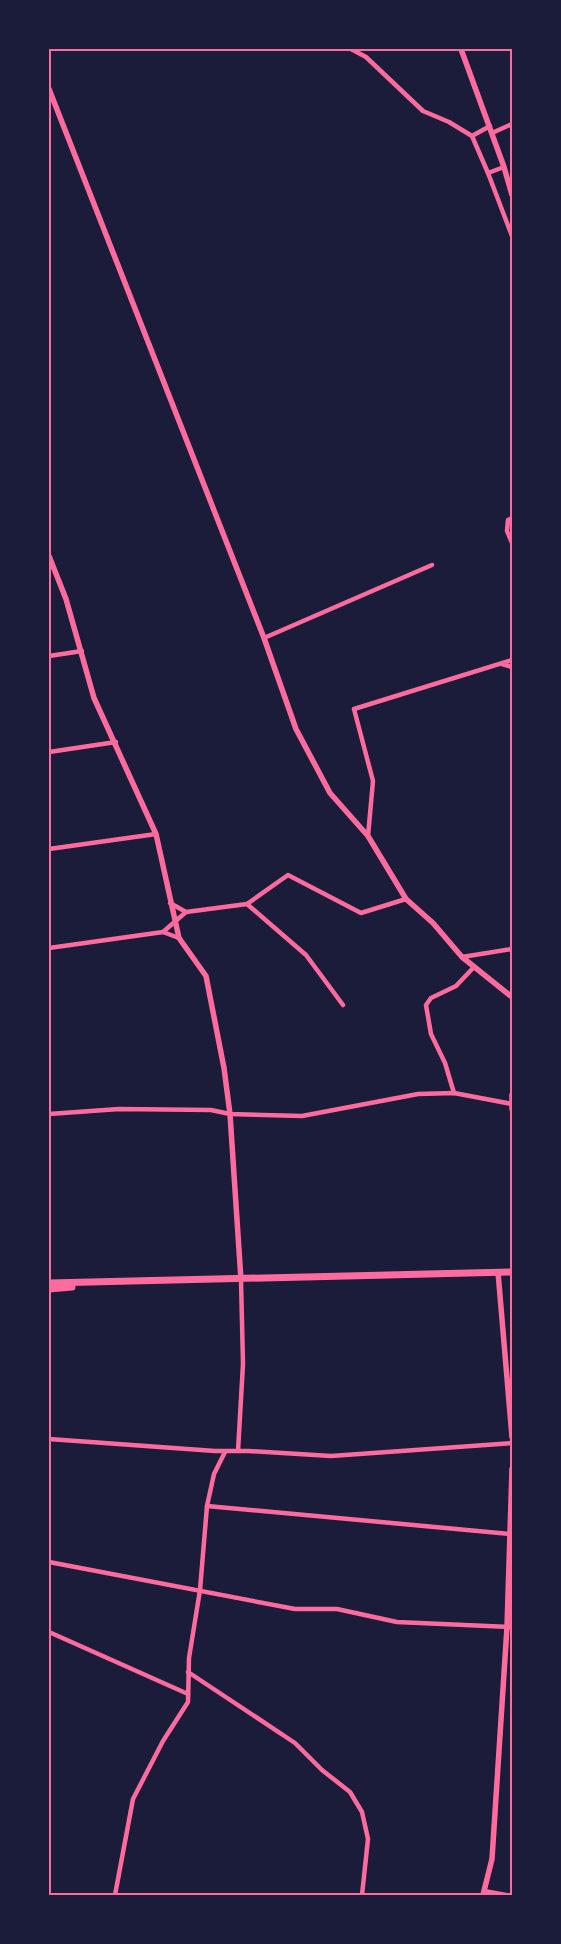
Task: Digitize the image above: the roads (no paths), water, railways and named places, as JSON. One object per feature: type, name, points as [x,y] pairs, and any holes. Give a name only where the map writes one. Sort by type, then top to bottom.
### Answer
[{"type":"main road","points":[[49,1284],[512,1272]]},
{"type":"main road","points":[[49,1289],[130,1282]]},
{"type":"street","points":[[351,49],[366,57],[423,111],[449,122],[472,136],[512,236]]},
{"type":"street","points":[[461,49],[490,126],[512,195]]},
{"type":"street","points":[[49,89],[264,638],[296,729],[330,793],[368,836],[406,899],[432,923],[462,957],[512,997]]},
{"type":"street","points":[[492,133],[512,124]]},
{"type":"street","points":[[472,136],[490,126]]},
{"type":"street","points":[[488,173],[504,167]]},
{"type":"street","points":[[512,518],[508,520],[507,531],[512,543]]},
{"type":"street","points":[[49,556],[50,563],[66,600],[94,698],[116,742],[156,834],[179,938],[206,976],[224,1068],[230,1114],[241,1280],[243,1364],[238,1451]]},
{"type":"street","points":[[264,638],[432,565]]},
{"type":"street","points":[[49,656],[82,651]]},
{"type":"street","points":[[368,836],[373,781],[354,709],[512,660]]},
{"type":"street","points":[[500,664],[512,667]]},
{"type":"street","points":[[49,752],[116,742]]},
{"type":"street","points":[[49,848],[156,834]]},
{"type":"street","points":[[163,932],[186,912],[247,904],[288,875],[361,913],[406,899]]},
{"type":"street","points":[[170,903],[186,912]]},
{"type":"street","points":[[247,904],[306,955],[343,1004]]},
{"type":"street","points":[[49,948],[163,932],[179,938]]},
{"type":"street","points":[[462,957],[512,949]]},
{"type":"street","points":[[454,1093],[445,1063],[431,1034],[426,1006],[431,998],[456,986],[474,967]]},
{"type":"street","points":[[49,1114],[119,1109],[211,1110],[230,1114],[302,1116],[418,1094],[454,1093],[512,1106],[512,1095]]},
{"type":"street","points":[[498,1272],[512,1437]]},
{"type":"street","points":[[49,1439],[225,1452],[331,1456],[512,1443]]},
{"type":"street","points":[[115,1895],[133,1799],[163,1741],[188,1702],[188,1672],[193,1626],[200,1590],[207,1506],[214,1474],[225,1452]]},
{"type":"street","points":[[506,1895],[484,1893],[492,1859],[510,1627],[512,1469]]},
{"type":"street","points":[[207,1506],[511,1534]]},
{"type":"street","points":[[49,1562],[295,1609],[337,1609],[396,1622],[510,1627]]},
{"type":"street","points":[[49,1632],[188,1694]]},
{"type":"street","points":[[188,1672],[295,1743],[322,1770],[350,1792],[362,1812],[368,1839],[362,1895]]}]
